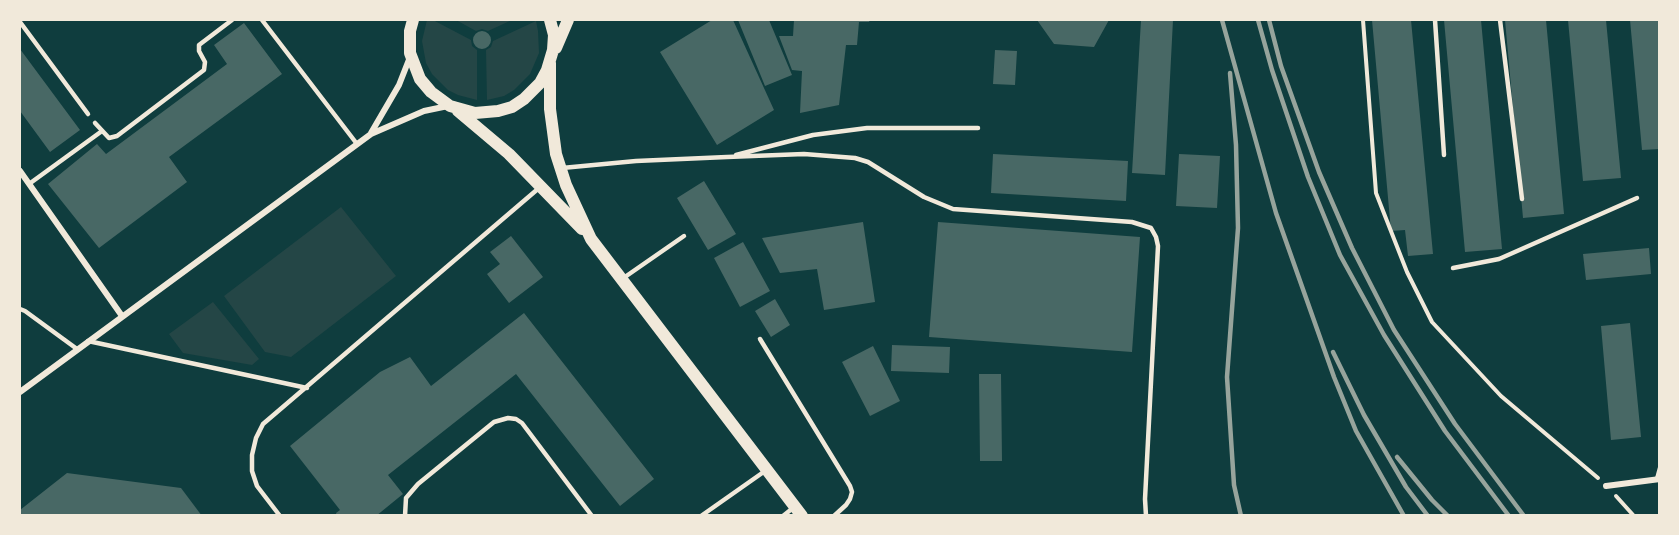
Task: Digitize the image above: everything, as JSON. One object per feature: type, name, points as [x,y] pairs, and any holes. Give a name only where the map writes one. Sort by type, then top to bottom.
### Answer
[{"type":"main road","points":[[404,20],[411,25],[411,53],[416,70],[425,86],[509,154],[591,238],[799,511]]},
{"type":"main road","points":[[550,20],[554,35],[551,60],[551,124],[560,168],[591,238]]},
{"type":"main road","points":[[452,107],[468,112],[483,113],[498,111],[524,99],[540,84],[568,20]]},
{"type":"street","points":[[371,134],[399,85],[411,53]]},
{"type":"street","points":[[20,392],[371,134],[424,111],[452,107]]},
{"type":"street","points":[[20,171],[122,316]]},
{"type":"street","points":[[1606,486],[1658,479]]},
{"type":"lane","points":[[96,123],[109,138],[115,138],[200,74],[206,66],[199,51],[199,45],[232,20]]},
{"type":"lane","points":[[262,20],[357,144]]},
{"type":"lane","points":[[1435,20],[1444,155]]},
{"type":"lane","points":[[1500,20],[1522,199]]},
{"type":"lane","points":[[20,22],[88,114]]},
{"type":"lane","points":[[727,157],[813,135],[845,131],[877,128],[978,128]]},
{"type":"lane","points":[[29,184],[102,131]]},
{"type":"lane","points":[[560,168],[636,161],[804,154],[855,158],[868,162],[924,197],[953,209],[1132,222],[1151,228],[1158,246],[1144,499],[1146,516]]},
{"type":"lane","points":[[280,516],[257,486],[252,471],[252,455],[256,438],[263,424],[541,186]]},
{"type":"lane","points":[[1453,268],[1499,259],[1637,198]]},
{"type":"lane","points":[[622,279],[684,236]]},
{"type":"lane","points":[[20,309],[77,349]]},
{"type":"lane","points":[[760,339],[850,486],[852,492],[850,499],[846,506],[834,516]]},
{"type":"lane","points":[[88,341],[306,388]]},
{"type":"lane","points":[[405,516],[406,498],[418,484],[494,422],[508,418],[522,423],[592,516]]},
{"type":"lane","points":[[1658,479],[1659,468]]},
{"type":"lane","points":[[701,516],[767,469]]},
{"type":"lane","points":[[783,516],[799,511]]},
{"type":"path","points":[[1363,20],[1376,193],[1407,272],[1432,322],[1501,396],[1606,486],[1634,516]]},
{"type":"shaded area","points":[[427,20],[433,20],[471,40],[472,46],[477,50],[477,100],[448,90],[432,74],[426,63],[422,41]]},
{"type":"shaded area","points":[[456,20],[512,20],[488,31],[482,29],[476,31]]},
{"type":"shaded area","points":[[536,21],[539,53],[530,74],[514,90],[504,96],[487,100],[486,50],[491,47],[493,41]]},
{"type":"shaded area","points":[[341,207],[396,276],[291,357],[265,352],[224,296]]},
{"type":"shaded area","points":[[213,302],[259,359],[252,365],[183,353],[169,334]]},
{"type":"building","points":[[712,20],[733,20],[774,110],[717,145],[660,52]]},
{"type":"building","points":[[738,20],[769,20],[792,75],[765,86]]},
{"type":"building","points":[[794,20],[870,20],[859,22],[857,45],[846,45],[839,105],[800,113],[802,71],[792,70],[779,36],[793,36]]},
{"type":"building","points":[[1037,20],[1109,20],[1094,47],[1054,44]]},
{"type":"building","points":[[1141,20],[1173,20],[1165,175],[1132,173]]},
{"type":"building","points":[[1372,20],[1411,20],[1433,254],[1408,256],[1405,230],[1391,231]]},
{"type":"building","points":[[1444,20],[1481,20],[1502,249],[1465,252]]},
{"type":"building","points":[[1505,20],[1546,20],[1564,214],[1523,218]]},
{"type":"building","points":[[1568,20],[1606,20],[1621,178],[1583,181]]},
{"type":"building","points":[[1630,20],[1660,20],[1660,149],[1642,150]]},
{"type":"building","points":[[244,23],[282,74],[169,157],[187,182],[99,248],[48,184],[97,144],[106,154],[227,64],[214,45]]},
{"type":"building","points":[[482,31],[488,34],[491,40],[488,46],[482,49],[476,46],[473,40],[476,34]]},
{"type":"building","points":[[20,49],[80,130],[50,152],[20,111]]},
{"type":"building","points":[[995,50],[1017,51],[1015,85],[993,84]]},
{"type":"building","points":[[993,154],[1128,161],[1126,201],[991,193]]},
{"type":"building","points":[[1179,154],[1220,156],[1217,208],[1176,206]]},
{"type":"building","points":[[704,181],[736,234],[708,250],[677,198]]},
{"type":"building","points":[[863,222],[875,302],[824,310],[817,269],[780,273],[762,238]]},
{"type":"building","points":[[938,222],[1140,237],[1132,352],[929,337]]},
{"type":"building","points":[[511,236],[543,277],[509,303],[487,274],[500,264],[490,252]]},
{"type":"building","points":[[743,242],[770,291],[740,307],[714,258]]},
{"type":"building","points":[[1649,248],[1651,274],[1586,280],[1583,254]]},
{"type":"building","points":[[775,299],[790,325],[771,337],[755,311]]},
{"type":"building","points":[[524,313],[654,479],[620,506],[516,374],[388,475],[403,494],[376,516],[337,516],[336,513],[340,510],[290,446],[380,372],[410,357],[431,386]]},
{"type":"building","points":[[1630,323],[1641,437],[1611,440],[1601,326]]},
{"type":"building","points":[[892,345],[950,347],[949,373],[891,371]]},
{"type":"building","points":[[873,346],[900,401],[870,416],[842,362]]},
{"type":"building","points":[[979,374],[1001,374],[1002,461],[980,461]]},
{"type":"building","points":[[67,473],[181,488],[202,516],[20,516],[20,510]]},
{"type":"railway","points":[[1222,20],[1276,213],[1334,377],[1356,431],[1404,516]]},
{"type":"railway","points":[[1258,20],[1272,70],[1308,177],[1340,255],[1384,335],[1445,431],[1509,516]]},
{"type":"railway","points":[[1269,20],[1281,66],[1319,172],[1352,248],[1394,330],[1455,424],[1524,516]]},
{"type":"railway","points":[[1230,73],[1236,145],[1238,228],[1227,377],[1234,485],[1241,516]]},
{"type":"railway","points":[[1333,352],[1364,415],[1406,487],[1428,516]]},
{"type":"railway","points":[[1397,457],[1448,516]]}]
